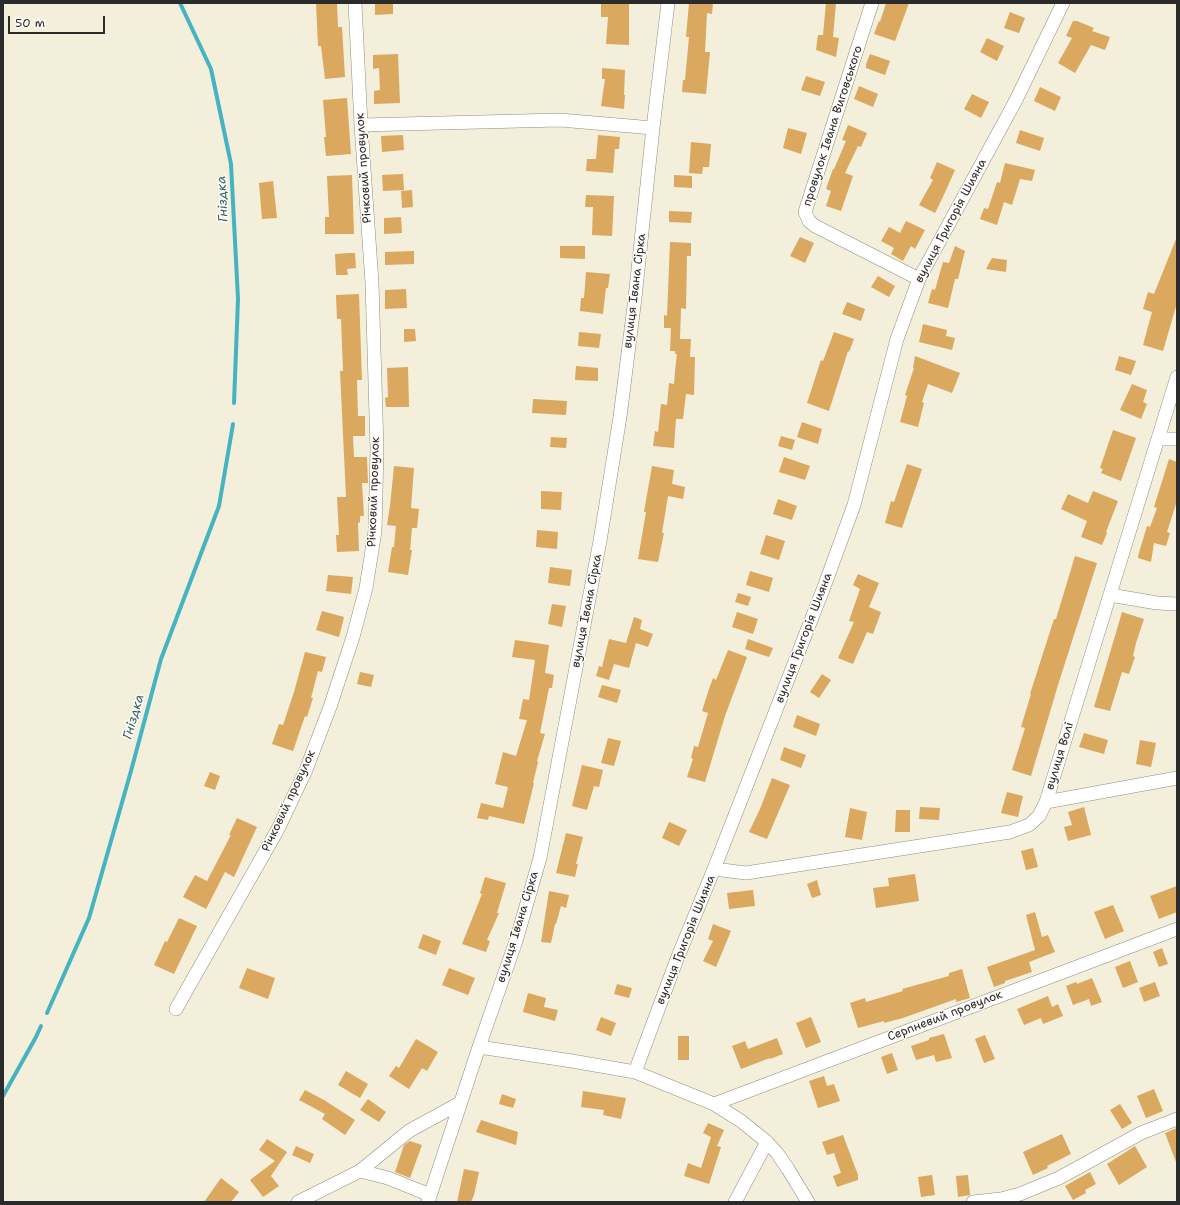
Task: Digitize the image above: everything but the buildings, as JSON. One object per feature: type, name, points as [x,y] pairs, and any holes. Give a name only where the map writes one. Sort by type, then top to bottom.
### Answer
[{"type":"street","name":"Річковий провулок","points":[[176,1009],[278,829],[300,783],[330,707],[353,637],[366,588],[375,531],[377,449],[372,283],[361,125],[355,3]]},
{"type":"street","name":"вулиця Івана Сірка","points":[[429,1199],[460,1103],[516,941],[540,858],[582,642],[620,417],[668,3]]},
{"type":"street","name":"провулок Івана Виговського","points":[[872,3],[805,212],[809,221],[815,226],[919,279]]},
{"type":"street","name":"вулиця Григорія Шияна","points":[[635,1072],[677,959],[824,587],[854,505],[897,339],[919,279],[1016,100],[1063,3]]},
{"type":"street","points":[[361,125],[560,120],[653,128]]},
{"type":"street","name":"вулиця Волі","points":[[714,868],[746,873],[1010,832],[1029,825],[1039,816],[1046,802],[1177,377]]},
{"type":"street","points":[[1159,439],[1177,439]]},
{"type":"street","points":[[1110,595],[1177,604]]},
{"type":"street","points":[[1046,802],[1177,778]]},
{"type":"street","name":"Серпневий провулок","points":[[714,1104],[1177,929]]},
{"type":"street","points":[[479,1047],[635,1072],[714,1104],[741,1121],[768,1142],[788,1168],[808,1202]]},
{"type":"street","points":[[298,1202],[360,1171],[409,1131],[460,1103]]},
{"type":"street","points":[[973,1202],[1001,1199],[1020,1194],[1059,1178],[1141,1133],[1177,1119]]},
{"type":"street","points":[[734,1202],[768,1142]]},
{"type":"street","points":[[360,1171],[388,1178],[429,1199]]},
{"type":"waterway","name":"Гніздка","points":[[180,3],[211,69],[231,164],[238,299],[234,403]]},
{"type":"waterway","name":"Гніздка","points":[[47,1013],[89,918],[161,659],[219,506],[233,424]]},
{"type":"waterway","name":"Гніздка","points":[[3,1096],[41,1026]]}]
